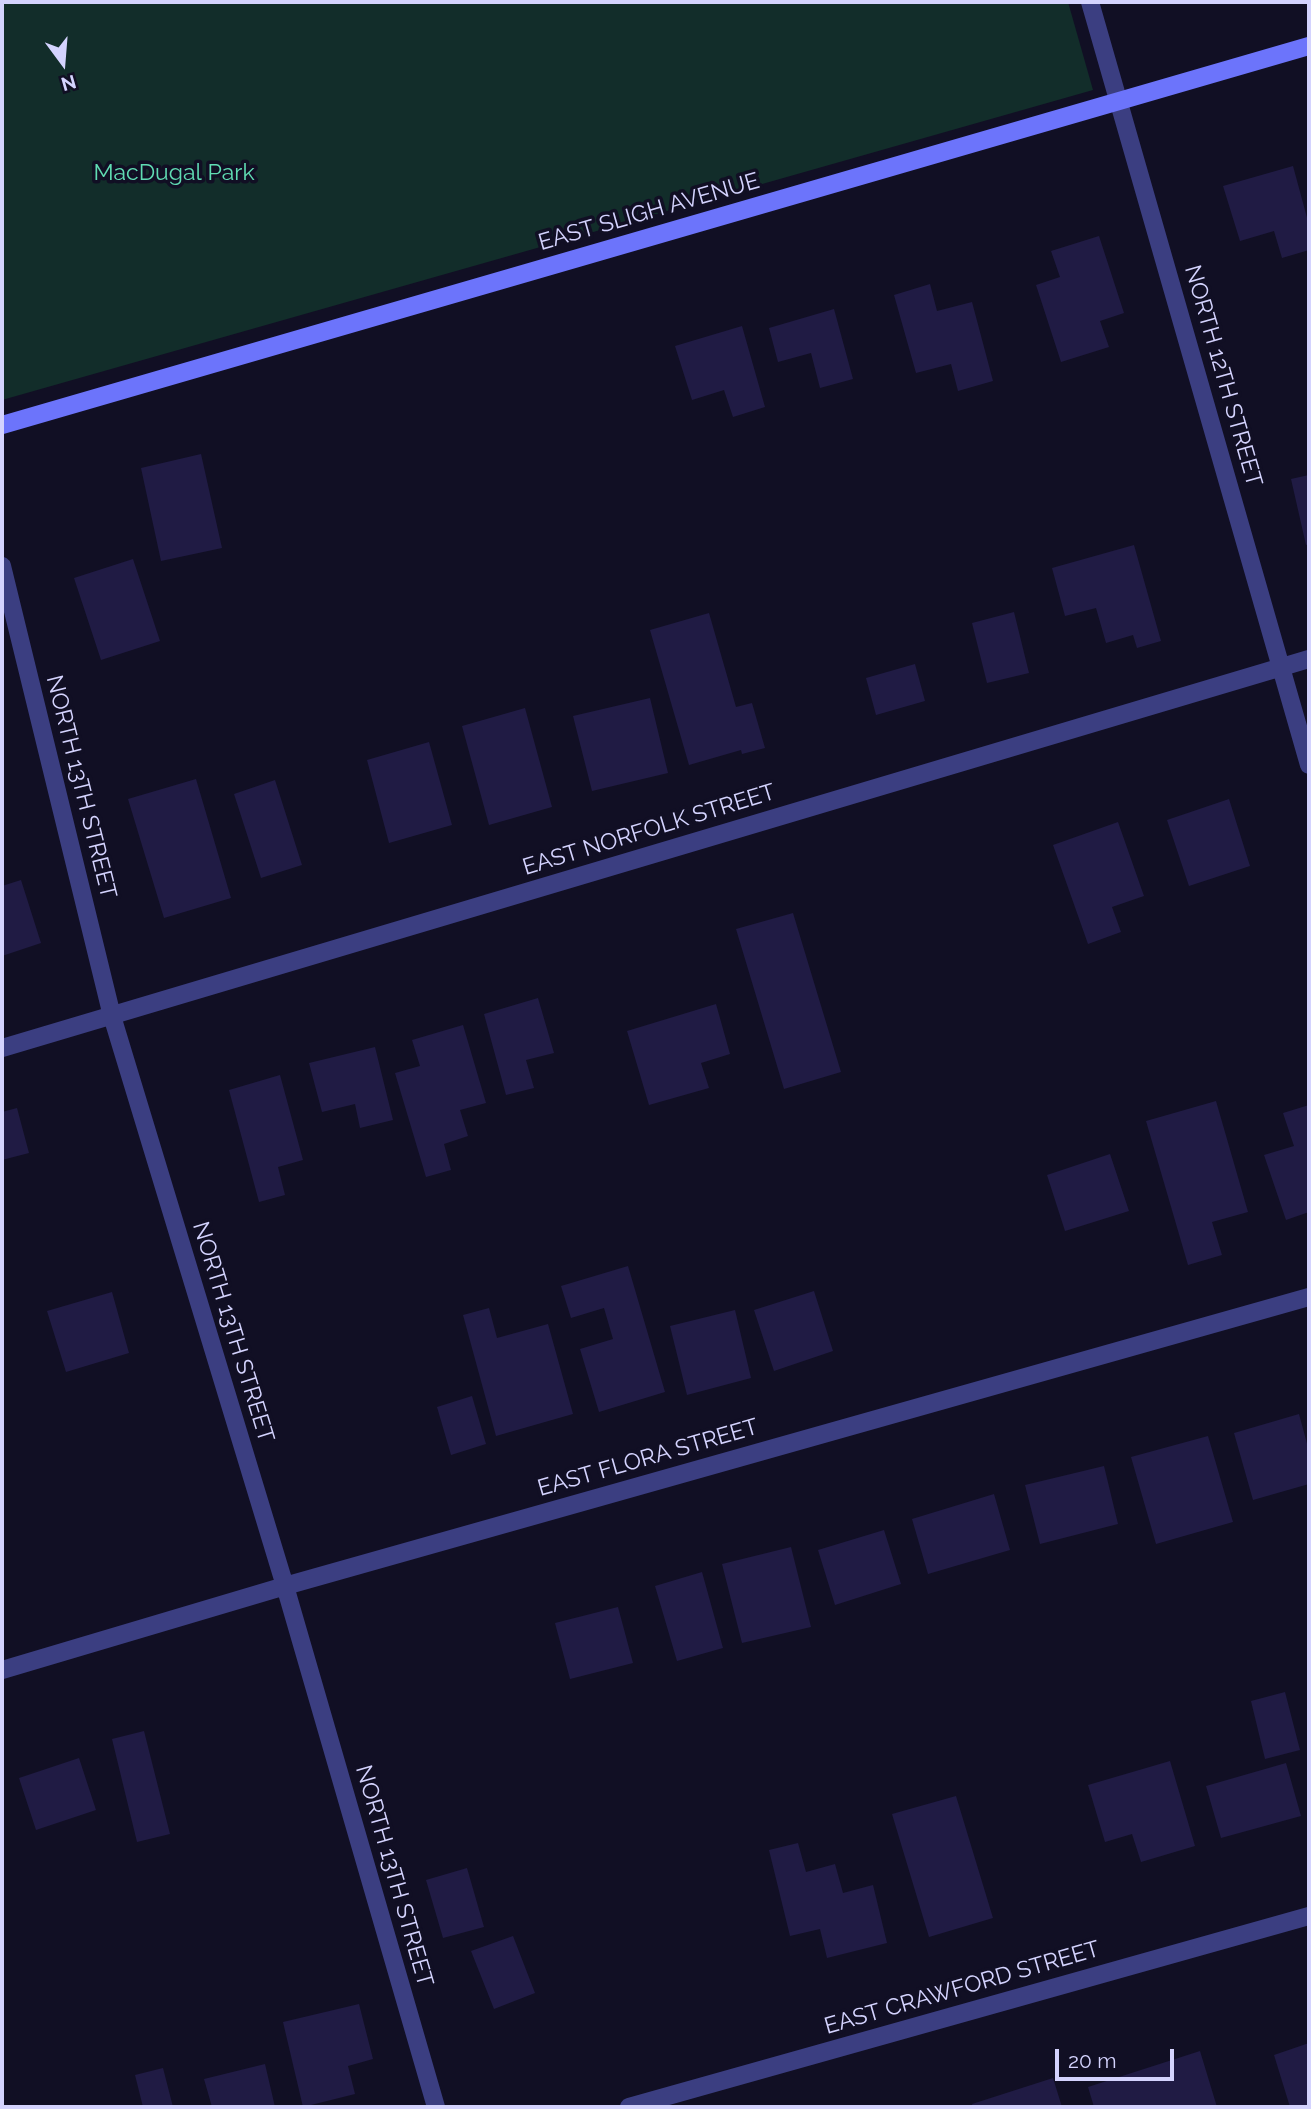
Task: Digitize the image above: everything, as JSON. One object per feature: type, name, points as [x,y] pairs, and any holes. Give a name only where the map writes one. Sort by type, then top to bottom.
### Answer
[{"type":"street","name":"NORTH 12TH STREET","points":[[1090,2],[1309,765]]},
{"type":"street","name":"EAST SLIGH AVENUE","points":[[2,425],[1309,46]]},
{"type":"street","name":"NORTH 13TH STREET","points":[[2,566],[112,1016],[285,1586],[436,2107]]},
{"type":"street","name":"EAST NORFOLK STREET","points":[[2,1048],[1309,659]]},
{"type":"street","name":"EAST FLORA STREET","points":[[2,1670],[285,1586],[1309,1297]]},
{"type":"street","name":"EAST CRAWFORD STREET","points":[[629,2107],[1309,1916]]},
{"type":"green space","name":"MacDugal Park","points":[[2,2],[1068,2],[1093,90],[2,400]]},
{"type":"building","points":[[1293,166],[1309,225],[1309,250],[1282,258],[1274,231],[1240,241],[1223,186]]},
{"type":"building","points":[[1099,236],[1124,313],[1100,321],[1109,347],[1061,362],[1036,285],[1060,277],[1051,251]]},
{"type":"building","points":[[930,284],[937,311],[972,302],[993,381],[958,391],[951,364],[916,373],[894,295]]},
{"type":"building","points":[[834,309],[853,379],[820,388],[811,353],[778,362],[769,328]]},
{"type":"building","points":[[742,326],[765,407],[733,417],[724,390],[692,400],[675,346]]},
{"type":"building","points":[[201,454],[222,548],[161,561],[141,468]]},
{"type":"building","points":[[1309,475],[1309,544],[1306,545],[1291,479]]},
{"type":"building","points":[[1134,545],[1161,641],[1137,648],[1133,635],[1106,643],[1096,608],[1065,616],[1052,568]]},
{"type":"building","points":[[133,559],[160,641],[101,660],[74,578]]},
{"type":"building","points":[[1014,612],[1029,673],[987,683],[972,623]]},
{"type":"building","points":[[709,613],[736,707],[752,703],[765,748],[742,754],[741,750],[689,765],[650,630]]},
{"type":"building","points":[[915,664],[925,701],[876,715],[866,678]]},
{"type":"building","points":[[650,698],[668,773],[592,791],[573,716]]},
{"type":"building","points":[[525,708],[552,807],[489,825],[462,726]]},
{"type":"building","points":[[429,742],[452,825],[389,843],[367,760]]},
{"type":"building","points":[[196,779],[231,898],[164,918],[128,799]]},
{"type":"building","points":[[275,780],[302,865],[261,878],[234,794]]},
{"type":"building","points":[[1229,799],[1250,866],[1189,886],[1167,820]]},
{"type":"building","points":[[1118,822],[1144,896],[1112,907],[1121,932],[1088,944],[1053,845]]},
{"type":"building","points":[[21,880],[41,943],[2,956],[2,886]]},
{"type":"building","points":[[793,913],[841,1072],[784,1089],[736,929]]},
{"type":"building","points":[[538,998],[554,1053],[526,1060],[534,1088],[506,1095],[484,1014]]},
{"type":"building","points":[[716,1004],[730,1054],[701,1063],[709,1088],[649,1105],[627,1031]]},
{"type":"building","points":[[463,1025],[486,1103],[460,1110],[468,1136],[444,1144],[451,1170],[426,1177],[395,1073],[420,1066],[412,1040]]},
{"type":"building","points":[[375,1047],[393,1120],[360,1128],[355,1104],[322,1112],[309,1063]]},
{"type":"building","points":[[280,1075],[303,1160],[278,1167],[285,1195],[259,1202],[229,1090]]},
{"type":"building","points":[[1216,1101],[1248,1212],[1212,1222],[1222,1255],[1188,1265],[1146,1121]]},
{"type":"building","points":[[1309,1105],[1309,1212],[1286,1220],[1264,1155],[1294,1146],[1283,1113]]},
{"type":"building","points":[[17,1108],[29,1153],[2,1160],[2,1112]]},
{"type":"building","points":[[1110,1154],[1129,1211],[1065,1231],[1047,1175]]},
{"type":"building","points":[[628,1266],[665,1392],[599,1412],[580,1349],[613,1339],[604,1308],[571,1318],[561,1286]]},
{"type":"building","points":[[814,1291],[833,1351],[774,1371],[754,1310]]},
{"type":"building","points":[[112,1292],[129,1353],[66,1372],[47,1311]]},
{"type":"building","points":[[489,1308],[497,1338],[548,1324],[573,1414],[496,1436],[463,1315]]},
{"type":"building","points":[[735,1310],[751,1378],[687,1395],[670,1326]]},
{"type":"building","points":[[472,1396],[486,1444],[451,1455],[437,1407]]},
{"type":"building","points":[[1299,1414],[1309,1451],[1309,1484],[1253,1500],[1234,1433]]},
{"type":"building","points":[[1208,1436],[1233,1522],[1156,1544],[1131,1457]]},
{"type":"building","points":[[1104,1466],[1118,1524],[1040,1544],[1025,1485]]},
{"type":"building","points":[[994,1494],[1010,1550],[928,1574],[912,1519]]},
{"type":"building","points":[[884,1530],[901,1584],[835,1605],[818,1550]]},
{"type":"building","points":[[791,1547],[811,1627],[742,1643],[722,1564]]},
{"type":"building","points":[[702,1572],[723,1648],[677,1661],[655,1586]]},
{"type":"building","points":[[618,1607],[633,1663],[570,1679],[555,1623]]},
{"type":"building","points":[[1285,1692],[1300,1750],[1265,1759],[1251,1701]]},
{"type":"building","points":[[144,1731],[170,1834],[137,1842],[112,1739]]},
{"type":"building","points":[[79,1758],[96,1810],[36,1830],[19,1778]]},
{"type":"building","points":[[1170,1761],[1195,1846],[1141,1862],[1132,1834],[1105,1842],[1088,1785]]},
{"type":"building","points":[[1286,1763],[1301,1816],[1221,1838],[1206,1786]]},
{"type":"building","points":[[956,1796],[993,1918],[929,1937],[892,1814]]},
{"type":"building","points":[[798,1843],[806,1872],[835,1864],[843,1893],[873,1885],[887,1943],[827,1958],[820,1929],[790,1936],[769,1850]]},
{"type":"building","points":[[467,1868],[484,1927],[443,1938],[426,1880]]},
{"type":"building","points":[[513,1936],[535,1993],[494,2009],[471,1951]]},
{"type":"building","points":[[359,2004],[373,2059],[348,2066],[355,2094],[303,2107],[283,2022]]},
{"type":"building","points":[[1309,2043],[1309,2107],[1290,2107],[1274,2055]]},
{"type":"building","points":[[1200,2051],[1217,2107],[1094,2107],[1088,2087]]},
{"type":"building","points":[[265,2064],[275,2107],[212,2107],[204,2079]]},
{"type":"building","points":[[163,2068],[173,2107],[143,2107],[135,2075]]},
{"type":"building","points":[[1053,2078],[1062,2107],[973,2107],[972,2104]]}]
